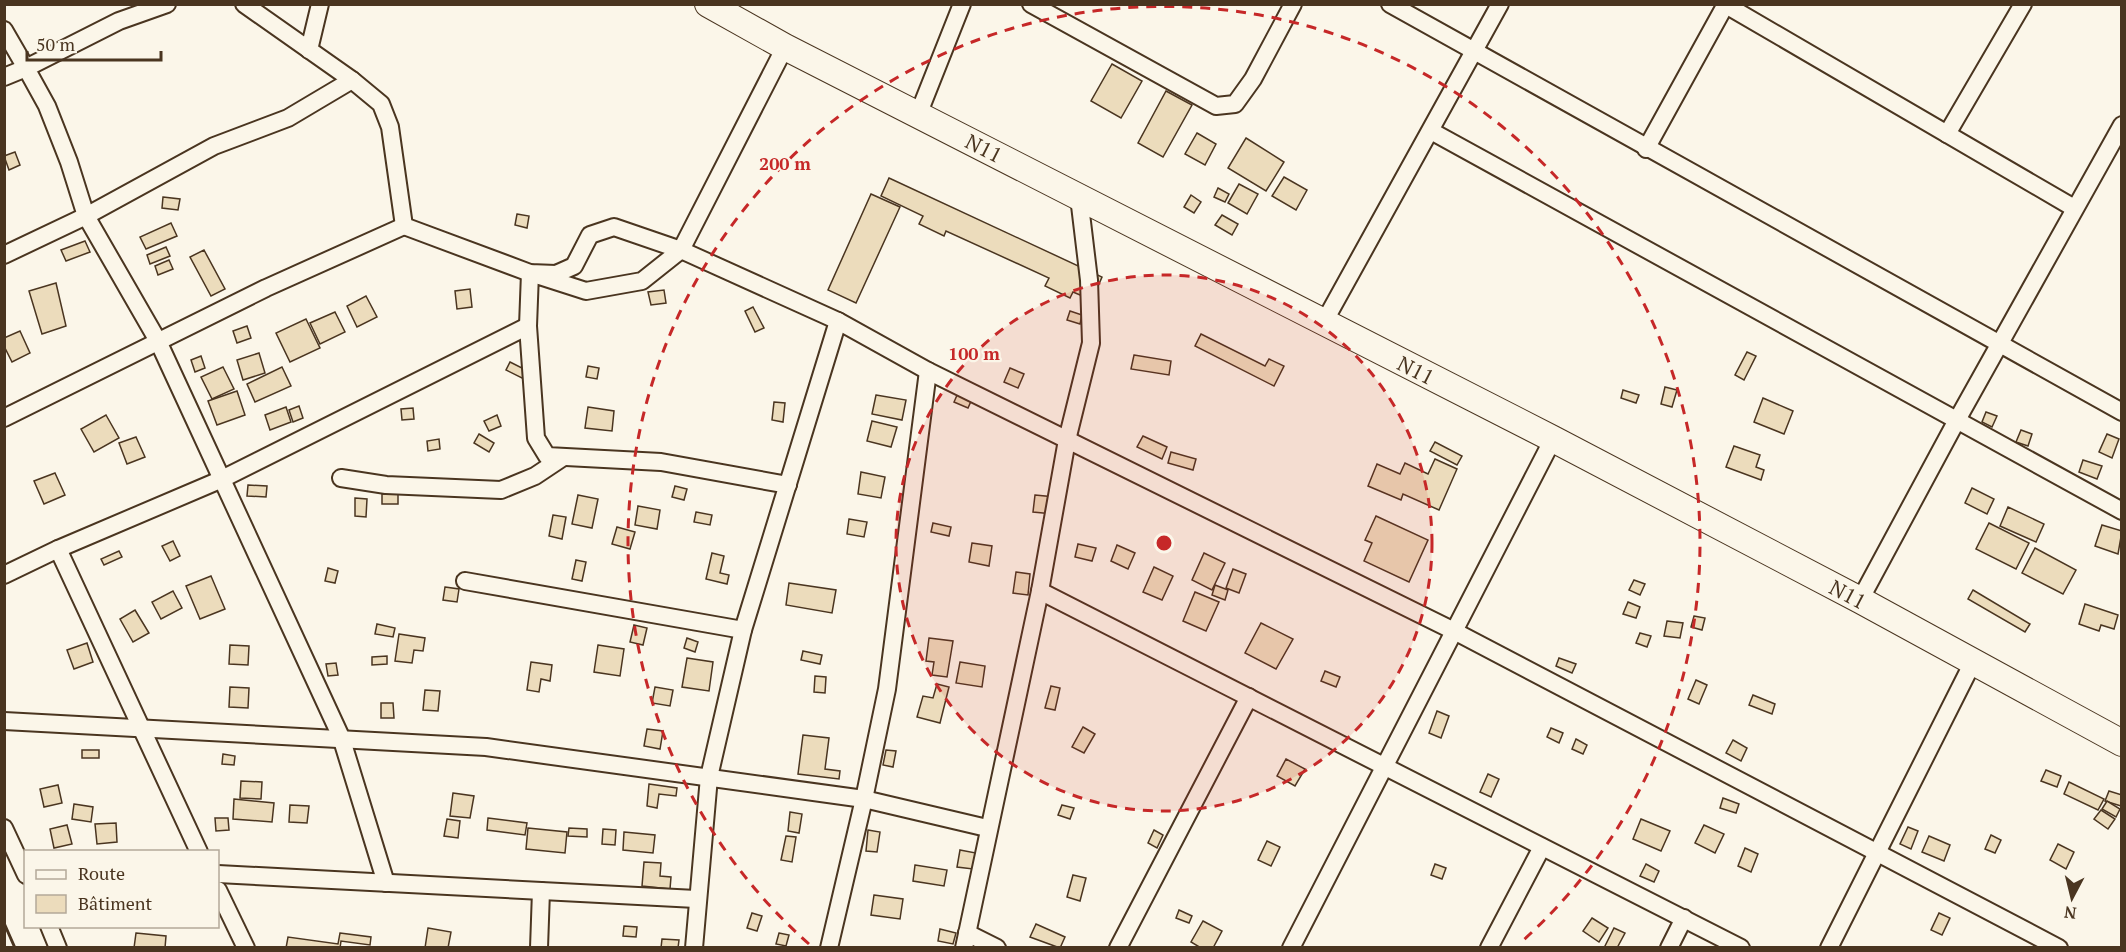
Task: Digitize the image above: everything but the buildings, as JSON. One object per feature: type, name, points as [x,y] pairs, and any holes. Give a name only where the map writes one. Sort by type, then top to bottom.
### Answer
[{"type":"main road","name":"N11","points":[[708,4],[785,47],[1323,324],[1553,439],[1860,600],[2121,743]]},
{"type":"street","points":[[4,77],[119,21],[167,4]]},
{"type":"street","points":[[244,4],[352,80],[381,104],[390,127],[404,226]]},
{"type":"street","points":[[309,50],[320,4]]},
{"type":"street","points":[[918,115],[962,4]]},
{"type":"street","points":[[1030,4],[1216,106],[1235,104],[1254,79],[1293,4]]},
{"type":"street","points":[[1390,4],[1475,50],[1646,149],[2121,412]]},
{"type":"street","points":[[1323,324],[1500,4]]},
{"type":"street","points":[[1947,134],[2023,4]]},
{"type":"street","points":[[1646,149],[1726,5],[2074,208]]},
{"type":"street","points":[[4,30],[47,106],[69,162],[86,216],[158,341],[220,480],[341,737],[386,883]]},
{"type":"street","points":[[4,418],[267,288],[404,226],[530,273],[586,291],[642,281],[681,250],[785,47]]},
{"type":"street","points":[[4,255],[86,216],[214,146],[288,118],[352,80]]},
{"type":"street","points":[[1860,600],[2121,125]]},
{"type":"street","points":[[1431,131],[2121,511]]},
{"type":"street","points":[[997,948],[966,940],[987,828],[1040,591],[1067,440],[1091,343],[1089,280],[1079,197]]},
{"type":"street","points":[[530,273],[556,274],[574,266],[590,235],[614,227],[681,250],[838,321],[928,371],[1454,631],[2059,948]]},
{"type":"street","points":[[530,273],[528,326],[536,438],[547,456],[662,462],[788,485]]},
{"type":"street","points":[[694,948],[696,899],[709,777],[743,630],[838,321]]},
{"type":"street","points":[[4,575],[58,549],[220,480],[528,326]]},
{"type":"street","points":[[829,948],[887,690],[928,371]]},
{"type":"street","points":[[1291,948],[1553,439]]},
{"type":"street","points":[[341,478],[386,485],[501,490],[536,476],[562,458]]},
{"type":"street","points":[[58,549],[198,850]]},
{"type":"street","points":[[465,581],[743,630]]},
{"type":"street","points":[[1040,591],[1741,948]]},
{"type":"street","points":[[1828,948],[1973,662]]},
{"type":"street","points":[[1118,948],[1249,697]]},
{"type":"street","points":[[4,721],[341,737],[486,747],[864,800],[987,828]]},
{"type":"street","points":[[4,828],[24,871]]},
{"type":"street","points":[[1489,948],[1542,847]]},
{"type":"street","points":[[219,874],[696,899]]},
{"type":"street","points":[[539,948],[541,891]]},
{"type":"street","points":[[219,892],[246,948]]},
{"type":"street","points":[[1669,948],[1684,918]]},
{"type":"street","points":[[49,928],[58,948]]},
{"type":"wall","points":[[4,923],[15,948]]}]
